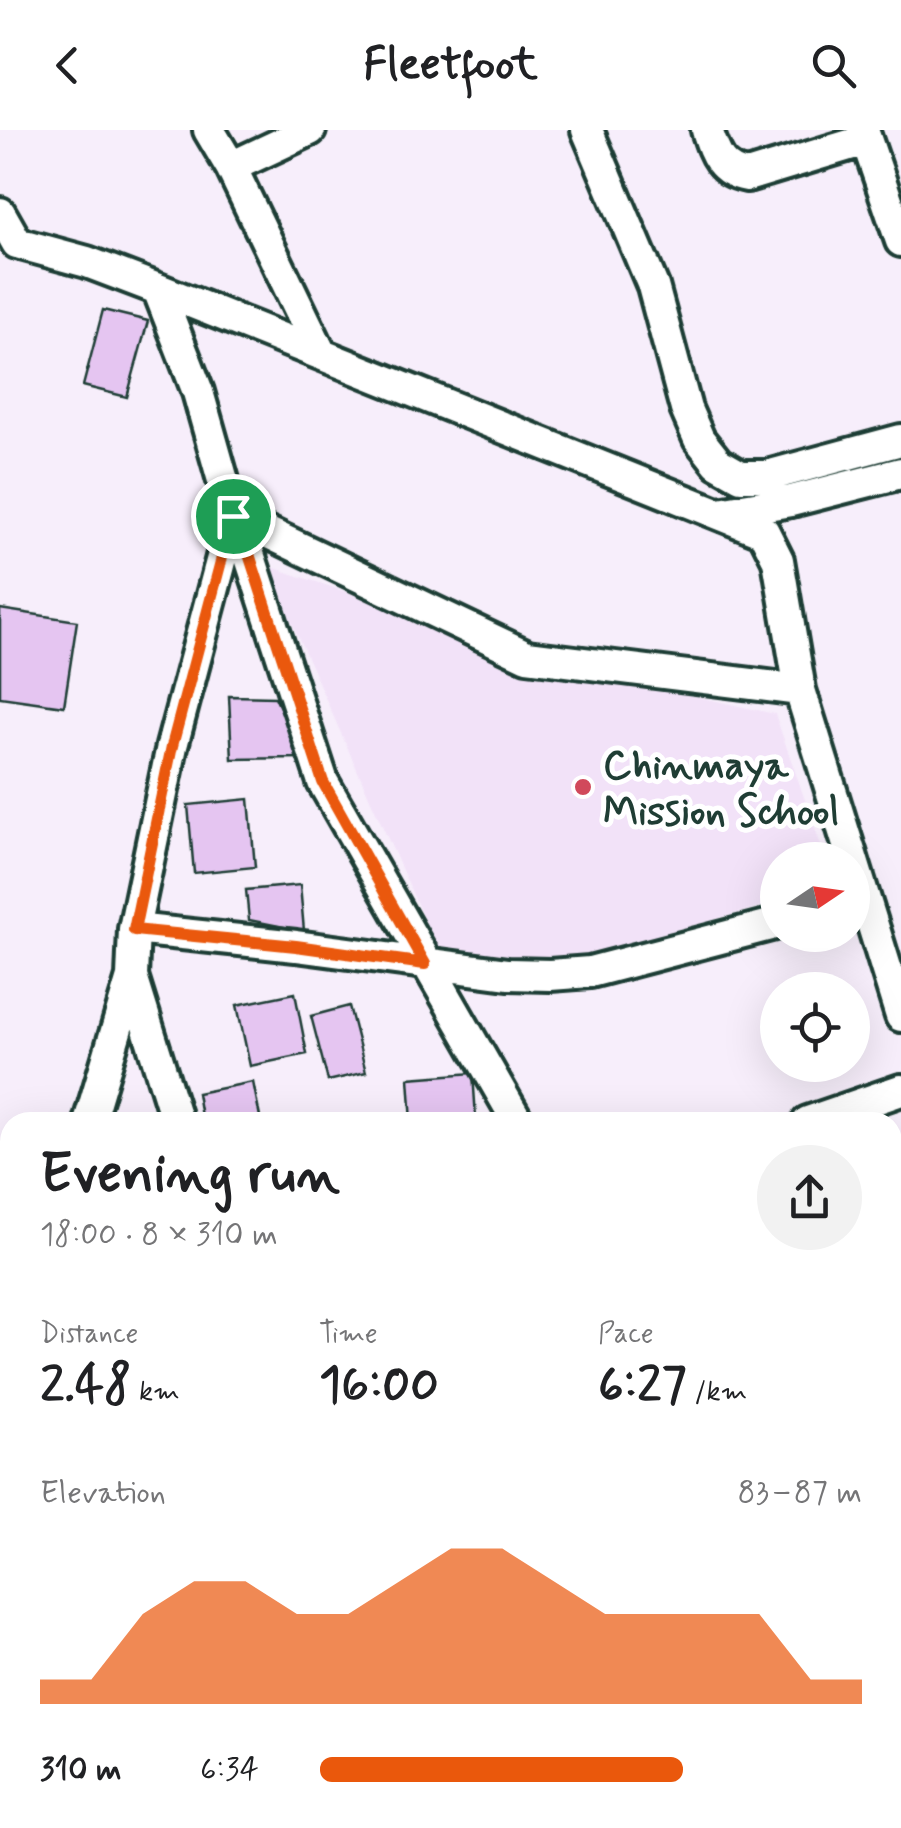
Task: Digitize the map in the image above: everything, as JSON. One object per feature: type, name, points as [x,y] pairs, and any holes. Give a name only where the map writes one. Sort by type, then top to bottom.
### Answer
[{"type":"street","points":[[210,130],[232,167],[320,354]]},
{"type":"street","points":[[232,167],[310,130]]},
{"type":"street","points":[[587,130],[653,286],[686,410],[699,438],[718,463],[741,476],[767,476],[901,440]]},
{"type":"street","points":[[707,130],[719,162],[733,173],[747,176],[864,135],[901,240]]},
{"type":"street","points":[[0,212],[9,245],[87,262],[764,532],[778,560],[800,690],[843,842]]},
{"type":"street","points":[[158,289],[198,392],[233,516],[323,782],[512,1112]]},
{"type":"street","points":[[716,514],[791,502],[901,473]]},
{"type":"street","points":[[233,516],[528,656],[800,690]]},
{"type":"street","points":[[92,1112],[132,976],[134,930],[172,746],[233,516]]},
{"type":"street","points":[[134,930],[296,946],[508,974],[550,975],[590,972],[760,929]]},
{"type":"street","points":[[870,930],[901,1016]]},
{"type":"street","points":[[132,976],[173,1112]]},
{"type":"street","points":[[837,1112],[901,1090]]},
{"type":"shaded area","name":"Chinmaya Mission School","points":[[266,565],[581,671],[775,714],[820,842],[760,842],[760,907],[567,961],[442,960]]},
{"type":"building","points":[[103,310],[148,321],[127,397],[83,386]]},
{"type":"building","points":[[0,609],[77,621],[64,706],[0,697]]},
{"type":"building","points":[[229,696],[275,697],[303,758],[232,759]]},
{"type":"building","points":[[249,799],[255,867],[194,873],[188,805]]},
{"type":"building","points":[[300,885],[304,931],[249,920],[246,890]]},
{"type":"building","points":[[295,993],[307,1054],[250,1066],[237,1005]]},
{"type":"building","points":[[349,1006],[366,1072],[328,1081],[311,1016]]},
{"type":"building","points":[[473,1073],[476,1112],[411,1112],[409,1078]]},
{"type":"building","points":[[253,1082],[259,1112],[200,1112],[197,1093]]},
{"type":"place","name":"Chinmaya Mission School","points":[[583,787]]},
{"type":"route","points":[[233,516],[323,782],[425,964],[134,930],[172,746],[233,516]]}]
